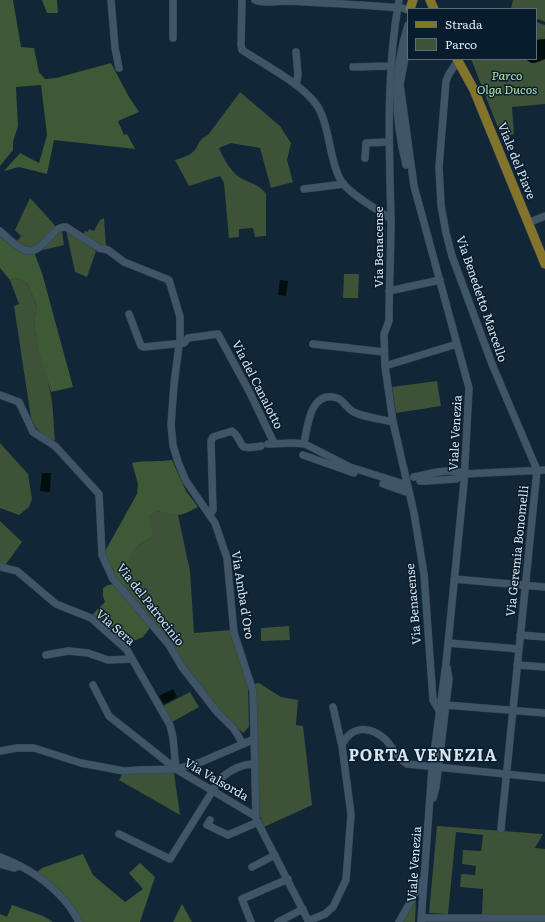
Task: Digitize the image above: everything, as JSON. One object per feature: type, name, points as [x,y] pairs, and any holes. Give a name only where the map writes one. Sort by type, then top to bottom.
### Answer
[{"type":"main road","name":"Viale del Piave","points":[[460,60],[474,90],[545,264]]},
{"type":"street","points":[[111,0],[119,68]]},
{"type":"street","points":[[173,0],[173,38]]},
{"type":"street","points":[[242,0],[240,45],[242,50],[296,85],[317,105],[340,177],[344,184],[391,219]]},
{"type":"street","points":[[255,0],[259,2],[280,0],[406,5]]},
{"type":"street","name":"Via Benacense","points":[[406,5],[391,66],[388,142],[391,219],[389,321],[384,334],[384,352],[392,422],[414,513],[424,574],[433,700],[440,712]]},
{"type":"street","name":"Viale Venezia","points":[[407,28],[400,53],[396,98],[398,131],[408,173],[414,186]]},
{"type":"street","name":"Viale Venezia","points":[[397,120],[400,84],[407,47]]},
{"type":"street","points":[[296,52],[298,74],[296,85]]},
{"type":"street","name":"Via Benedetto Marcello","points":[[460,60],[449,74],[446,81],[439,167],[441,205],[446,233],[452,256],[492,364],[537,470]]},
{"type":"street","points":[[353,67],[391,66]]},
{"type":"street","name":"Viale Venezia","points":[[400,84],[414,186],[469,388],[464,474],[446,664],[430,808],[422,920]]},
{"type":"street","points":[[389,131],[397,120]]},
{"type":"street","points":[[389,131],[398,131]]},
{"type":"street","points":[[365,158],[366,143],[388,142]]},
{"type":"street","points":[[304,189],[344,184]]},
{"type":"street","points":[[528,223],[545,216]]},
{"type":"street","name":"Via Amba d'Oro","points":[[0,231],[24,250],[30,251],[40,247],[63,226],[69,228],[99,248],[108,250],[124,262],[169,280],[180,318],[180,338],[178,344],[172,418],[174,445],[178,462],[186,481],[215,523],[229,567],[234,633],[253,691],[256,819],[309,921]]},
{"type":"street","points":[[389,291],[440,280]]},
{"type":"street","points":[[129,314],[141,346],[144,348],[178,344]]},
{"type":"street","name":"Via del Canalotto","points":[[178,344],[184,344],[188,338],[218,334],[249,391],[271,443],[305,444],[350,468],[407,485]]},
{"type":"street","points":[[313,344],[384,352]]},
{"type":"street","points":[[385,366],[458,344]]},
{"type":"street","name":"Via del Patrocinio","points":[[0,396],[19,402],[33,432],[55,446],[99,494],[102,555],[113,579],[169,645],[182,667],[217,712],[234,729],[243,744]]},
{"type":"street","points":[[305,438],[312,408],[318,401],[329,397],[338,398],[354,413],[392,422]]},
{"type":"street","points":[[210,514],[213,510],[211,441],[213,437],[232,431],[242,447],[246,449],[261,446]]},
{"type":"street","points":[[303,455],[409,493]]},
{"type":"street","name":"Via Geremia Bonomelli","points":[[501,829],[537,470]]},
{"type":"street","points":[[418,479],[456,479],[464,474],[545,470]]},
{"type":"street","name":"Via Sera","points":[[0,567],[17,571],[56,604],[91,618],[127,650],[170,725],[173,738],[176,769]]},
{"type":"street","points":[[454,579],[545,587]]},
{"type":"street","name":"Via Geremia Bonomelli","points":[[520,635],[545,637]]},
{"type":"street","points":[[448,643],[519,649]]},
{"type":"street","points":[[46,655],[68,651],[88,653],[108,660],[132,659]]},
{"type":"street","name":"Viale Venezia","points":[[435,768],[449,679],[446,664]]},
{"type":"street","points":[[517,665],[545,667]]},
{"type":"street","points":[[93,685],[109,716],[176,769],[201,762],[254,739]]},
{"type":"street","points":[[446,704],[545,713]]},
{"type":"street","points":[[309,921],[325,914],[333,907],[346,880],[351,814],[342,746],[333,707]]},
{"type":"street","points":[[342,746],[345,738],[353,731],[362,728],[373,731],[385,739],[400,760],[407,764],[545,778]]},
{"type":"street","name":"Via Valsorda","points":[[0,751],[18,748],[34,748],[81,763],[124,770],[176,769],[256,819]]},
{"type":"street","points":[[119,834],[170,859],[220,780],[227,772],[248,764],[254,764]]},
{"type":"street","points":[[210,820],[207,825],[228,835],[256,819]]},
{"type":"street","points":[[252,868],[275,855]]},
{"type":"street","points":[[0,857],[20,866],[44,882],[65,901],[79,922]]},
{"type":"street","points":[[0,864],[14,868],[20,866]]},
{"type":"street","points":[[399,922],[425,877]]},
{"type":"street","points":[[251,922],[242,899],[288,879]]},
{"type":"street","points":[[278,920],[303,909]]},
{"type":"street","points":[[422,920],[545,918]]},
{"type":"green space","points":[[0,0],[13,0],[21,47],[34,48],[39,72],[45,79],[56,78],[111,63],[129,97],[139,112],[118,121],[124,135],[127,134],[135,149],[54,140],[47,174],[19,167],[4,171],[20,153],[39,163],[47,135],[41,85],[16,87],[18,126],[13,142],[13,150],[0,166]]},
{"type":"green space","points":[[42,0],[57,0],[58,13],[47,13]]},
{"type":"green space","points":[[513,0],[545,0],[545,22],[538,19],[537,20],[537,8],[511,8]]},
{"type":"green space","name":"Parco Olga Ducos","points":[[537,22],[545,25],[545,39],[537,40]]},
{"type":"green space","name":"Parco Olga Ducos","points":[[545,59],[545,104],[512,107],[514,134],[502,138],[471,60],[528,60],[532,63]]},
{"type":"green space","points":[[240,92],[280,126],[291,143],[287,160],[293,182],[271,188],[260,148],[231,143],[219,148],[227,164],[239,177],[261,188],[266,194],[266,236],[255,237],[253,228],[239,229],[239,237],[229,238],[224,183],[220,176],[189,186],[175,160],[185,157],[193,152],[200,141],[208,135]]},
{"type":"green space","points":[[30,198],[56,228],[42,242],[34,247],[23,245],[17,241],[21,236],[15,230]]},
{"type":"green space","points":[[104,218],[105,247],[83,235],[85,231],[88,232],[89,229],[94,231],[100,220]]},
{"type":"green space","points":[[66,230],[96,251],[87,277],[75,272]]},
{"type":"green space","points":[[0,231],[26,254],[34,252],[42,273],[73,387],[51,392],[36,338],[35,316],[37,306],[27,283],[17,278],[10,280],[0,268]]},
{"type":"green space","points":[[62,231],[64,245],[34,252]]},
{"type":"green space","points":[[344,274],[359,274],[358,298],[343,298]]},
{"type":"green space","points":[[17,278],[27,283],[37,306],[35,317],[36,338],[51,397],[55,441],[46,437],[40,432],[31,418],[14,306],[19,304],[10,280]]},
{"type":"green space","points":[[437,381],[441,406],[396,413],[392,387]]},
{"type":"green space","points":[[0,443],[28,474],[32,499],[29,507],[19,515],[0,508]]},
{"type":"green space","points":[[172,460],[186,491],[198,507],[179,515],[159,511],[152,513],[149,516],[153,534],[151,538],[139,545],[131,555],[125,581],[129,595],[112,574],[104,553],[137,494],[138,484],[132,463]]},
{"type":"green space","points":[[161,511],[178,515],[190,571],[194,633],[231,630],[248,684],[249,727],[243,733],[216,706],[129,595],[125,581],[131,554],[139,545],[151,538],[149,516],[153,512]]},
{"type":"green space","points":[[0,521],[22,542],[4,567],[0,566]]},
{"type":"green space","points":[[114,584],[150,628],[143,637],[124,645],[91,616],[105,602],[103,588]]},
{"type":"green space","points":[[289,626],[290,640],[261,641],[261,628]]},
{"type":"green space","points":[[259,683],[281,697],[298,700],[296,725],[303,726],[312,805],[264,827],[260,816],[257,776],[254,684]]},
{"type":"green space","points":[[190,692],[199,707],[172,722],[163,706]]},
{"type":"green space","points":[[123,773],[174,773],[180,815],[119,780]]},
{"type":"green space","points":[[437,826],[543,834],[535,848],[545,849],[545,914],[482,914],[483,889],[460,887],[461,874],[475,875],[476,866],[462,864],[463,850],[481,851],[483,835],[456,832],[448,914],[429,913]]},
{"type":"green space","points":[[83,854],[93,875],[125,902],[143,889],[129,873],[140,863],[155,877],[140,922],[83,922],[63,894],[37,872],[42,868]]},
{"type":"green space","points":[[416,899],[415,922],[401,922]]},
{"type":"green space","points":[[182,904],[192,922],[173,922]]},
{"type":"green space","points":[[12,905],[43,916],[53,922],[0,922],[0,914],[7,917]]},
{"type":"shaded area","points":[[545,39],[545,59],[533,63],[527,60],[537,60],[537,40]]},
{"type":"shaded area","points":[[280,280],[288,281],[286,296],[278,295]]},
{"type":"shaded area","points":[[42,473],[51,473],[50,492],[40,491]]},
{"type":"shaded area","points":[[173,689],[177,697],[164,704],[159,696]]},
{"type":"district","name":"PORTA VENEZIA","points":[[423,756]]}]
